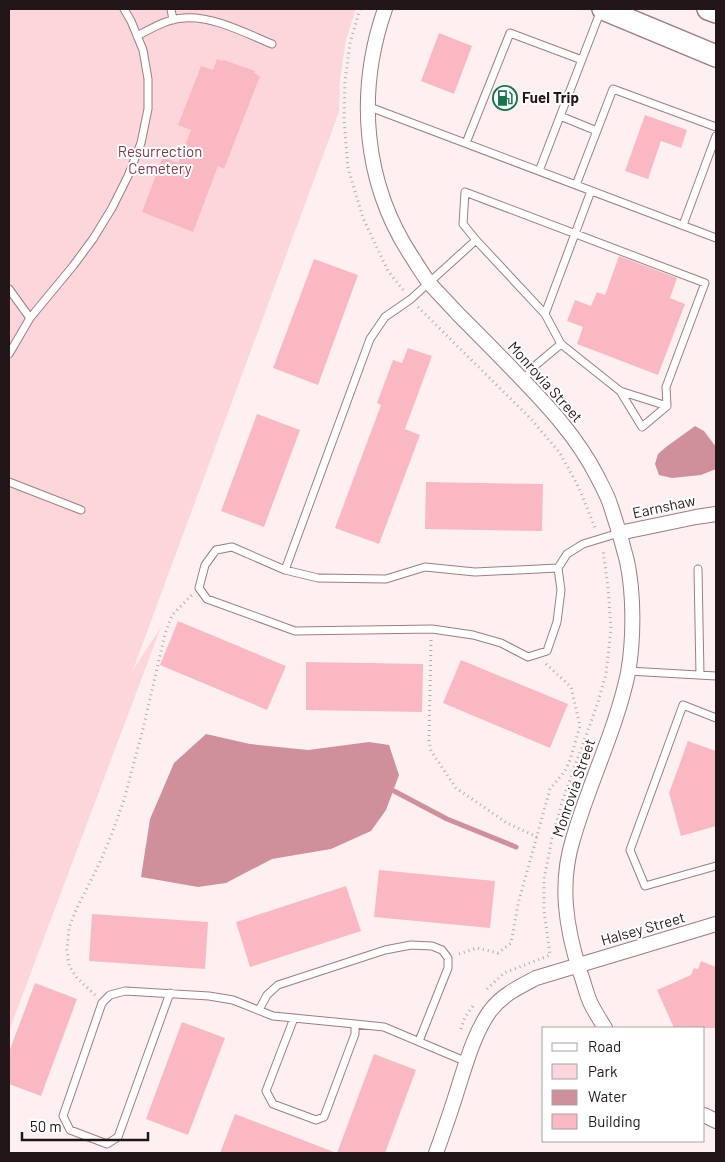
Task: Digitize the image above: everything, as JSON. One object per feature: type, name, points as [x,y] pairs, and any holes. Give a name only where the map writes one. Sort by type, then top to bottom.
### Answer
[{"type":"main road","points":[[602,9],[716,56]]},
{"type":"main road","points":[[708,9],[716,12]]},
{"type":"street","name":"Monrovia Street","points":[[385,9],[370,65],[367,106],[369,141],[375,175],[387,211],[404,245],[430,284],[545,403],[565,426],[588,459],[608,498],[627,562],[632,617],[632,639],[628,671],[619,710],[572,841],[568,861],[565,898],[571,942],[578,965],[590,1003],[604,1027]]},
{"type":"street","name":"Earnshaw","points":[[619,533],[696,516],[716,514]]},
{"type":"street","name":"Halsey Street","points":[[436,1153],[478,1030],[491,1010],[509,992],[536,978],[716,924]]},
{"type":"lane","points":[[9,354],[30,318],[93,239],[112,208],[128,176],[140,143],[148,109],[148,79],[143,50],[124,9]]},
{"type":"lane","points":[[171,9],[173,20]]},
{"type":"lane","points":[[538,171],[602,9]]},
{"type":"lane","points":[[137,36],[161,23],[183,18],[213,20],[272,44]]},
{"type":"lane","points":[[466,144],[510,33],[582,60]]},
{"type":"lane","points":[[576,185],[613,89],[716,127]]},
{"type":"lane","points":[[367,106],[716,238]]},
{"type":"lane","points":[[560,116],[597,131]]},
{"type":"lane","points":[[683,225],[716,136]]},
{"type":"lane","points":[[544,314],[592,191]]},
{"type":"lane","points":[[464,192],[704,283],[666,387],[667,406],[642,427],[620,391],[561,344],[544,314],[463,224],[464,192]]},
{"type":"lane","points":[[285,570],[370,338],[385,317],[411,300],[430,284],[476,240]]},
{"type":"lane","points":[[9,289],[30,318]]},
{"type":"lane","points":[[523,380],[537,364],[561,344]]},
{"type":"lane","points":[[620,391],[667,406]]},
{"type":"lane","points":[[9,482],[81,510]]},
{"type":"lane","points":[[558,568],[475,572],[425,567],[386,579],[318,578],[285,570],[232,547],[216,550],[204,565],[199,588],[207,599],[295,631],[432,629],[500,643],[528,657],[548,651],[557,622],[561,590],[558,568],[567,554],[583,544],[619,533]]},
{"type":"lane","points":[[698,569],[700,675]]},
{"type":"lane","points":[[628,671],[716,676]]},
{"type":"lane","points":[[716,718],[683,705],[630,850],[645,886],[716,866]]},
{"type":"lane","points":[[259,1010],[267,995],[278,985],[385,950],[411,945],[432,946],[442,950],[448,958],[448,968],[419,1041]]},
{"type":"lane","points":[[170,993],[118,1137],[107,1144],[70,1130],[63,1116],[102,1003],[110,995],[124,991],[170,993],[209,996],[233,1000],[273,1016],[384,1027],[466,1062]]},
{"type":"lane","points":[[294,1018],[266,1091],[273,1104],[316,1120],[324,1117],[355,1034],[355,1024]]},
{"type":"path","points":[[360,9],[350,43],[345,81],[344,120],[348,168],[364,218],[388,271],[411,300],[530,418],[560,453],[578,486],[600,539],[607,577],[611,629],[606,674],[563,800],[552,838],[544,879],[544,910],[550,955],[504,972],[486,991]]},
{"type":"path","points":[[102,1003],[77,978],[69,966],[67,950],[69,928],[101,860],[124,800],[165,634],[172,615],[199,588]]},
{"type":"path","points":[[432,629],[428,740],[431,751],[456,788],[507,823],[537,837]]},
{"type":"path","points":[[448,958],[477,948],[498,953],[511,942],[518,904],[550,789],[565,771],[580,726],[571,687],[537,654]]},
{"type":"path","points":[[459,1036],[465,1017],[475,1004]]},
{"type":"green space","name":"Resurrection Cemetery","points":[[9,9],[356,9],[346,40],[340,80],[339,112],[133,670],[161,627],[9,1031]]},
{"type":"water","points":[[695,426],[704,431],[716,447],[716,469],[701,475],[672,478],[659,475],[655,464],[658,454]]},
{"type":"water","points":[[206,734],[250,744],[308,750],[369,742],[389,745],[399,775],[386,810],[371,831],[331,849],[272,859],[226,883],[198,887],[141,877],[150,819],[174,763]]},
{"type":"building","points":[[439,33],[472,46],[454,94],[421,81]]},
{"type":"building","points":[[217,59],[255,71],[254,73],[260,76],[224,169],[218,166],[193,232],[142,212],[163,157],[178,163],[191,130],[178,125],[201,66],[213,70]]},
{"type":"building","points":[[645,115],[687,130],[681,148],[661,141],[648,179],[625,171]]},
{"type":"building","points":[[619,256],[677,278],[670,298],[685,304],[658,375],[577,344],[583,327],[567,321],[575,300],[591,306],[597,292],[605,295]]},
{"type":"building","points":[[314,259],[358,275],[318,385],[273,368]]},
{"type":"building","points":[[408,348],[432,356],[405,429],[420,435],[379,544],[335,528],[381,405],[377,403],[393,360],[402,363]]},
{"type":"building","points":[[257,414],[300,430],[264,527],[221,511]]},
{"type":"building","points":[[426,482],[543,484],[542,531],[425,529]]},
{"type":"building","points":[[178,621],[286,666],[267,710],[160,665]]},
{"type":"building","points":[[461,660],[568,704],[550,748],[443,703]]},
{"type":"building","points":[[306,662],[423,664],[422,712],[306,710]]},
{"type":"building","points":[[688,741],[716,751],[716,826],[681,836],[669,793]]},
{"type":"building","points":[[379,870],[495,881],[490,928],[374,917]]},
{"type":"building","points":[[346,886],[361,931],[250,967],[236,922]]},
{"type":"building","points":[[92,914],[208,922],[205,969],[89,961]]},
{"type":"building","points":[[701,961],[716,967],[716,1028],[674,1027],[657,990],[691,975],[694,968],[698,969]]},
{"type":"building","points":[[35,983],[77,999],[41,1096],[9,1084],[9,1052]]},
{"type":"building","points":[[182,1022],[225,1038],[188,1135],[146,1119]]},
{"type":"building","points":[[374,1054],[416,1070],[385,1153],[337,1153]]},
{"type":"building","points":[[235,1114],[334,1152],[334,1153],[220,1153]]},
{"type":"waterway","points":[[394,791],[447,819],[516,847]]},
{"type":"place","name":"Fuel Trip","points":[[505,98]]}]
